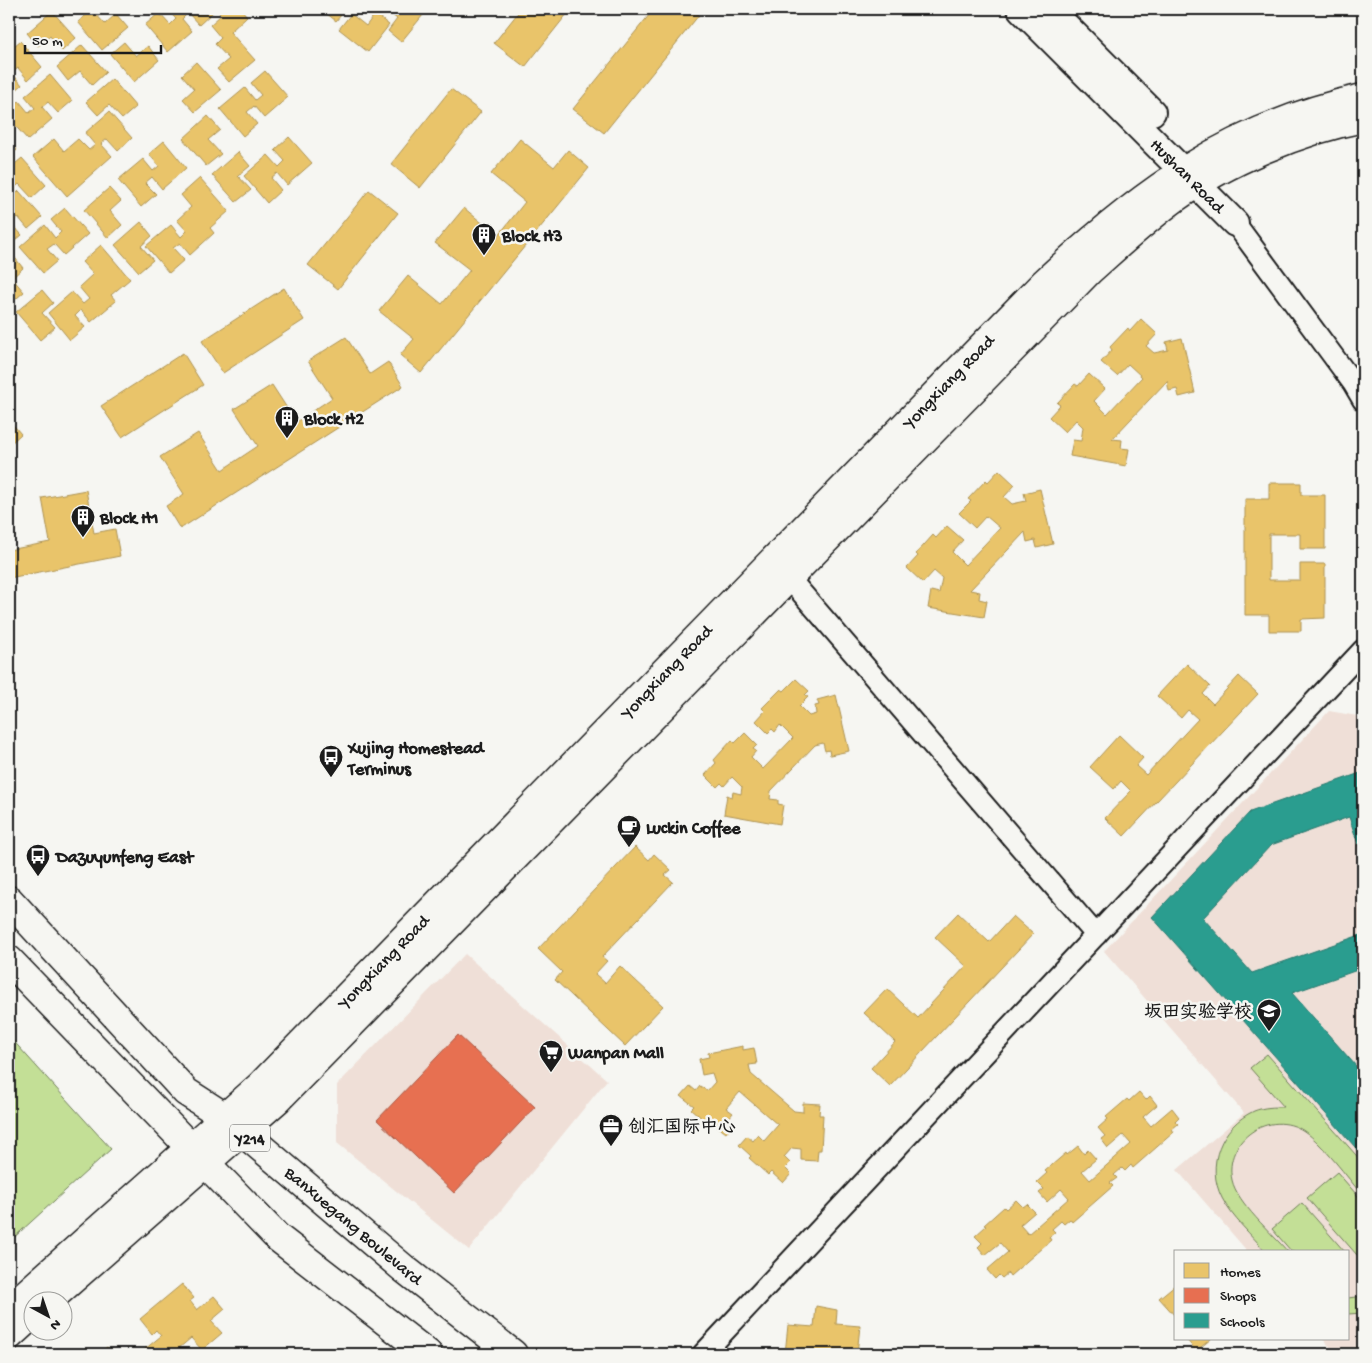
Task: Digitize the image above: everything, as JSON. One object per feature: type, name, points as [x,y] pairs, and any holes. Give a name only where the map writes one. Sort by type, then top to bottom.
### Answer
[{"type":"main road","name":"Yongxiang Road","points":[[9,1309],[197,1156],[233,1124],[278,1098],[1090,270],[1198,173],[1280,122],[1316,110],[1363,98]]},
{"type":"main road","name":"Yongxiang Road","points":[[233,1124],[260,1086],[1044,283],[1108,225],[1156,187],[1293,139],[1363,118]]},
{"type":"main road","name":"Banxuegang Boulevard","points":[[9,900],[186,1092],[233,1124],[403,1268],[513,1354]]},
{"type":"main road","points":[[9,960],[277,1237],[428,1354]]},
{"type":"main road","name":"Yongxiang Road","points":[[59,1290],[197,1156]]},
{"type":"main road","points":[[9,1336],[22,1324]]},
{"type":"street","name":"Hushan Road","points":[[1021,9],[1198,173]]},
{"type":"street","name":"Hushan Road","points":[[1049,9],[1198,173],[1236,223]]},
{"type":"street","points":[[1236,223],[1363,400]]},
{"type":"street","points":[[788,577],[1096,935]]},
{"type":"street","points":[[703,1354],[1363,650]]},
{"type":"shaded area","name":"坂田实验学校","points":[[1329,711],[1363,717],[1363,1351],[1359,1354],[1336,1354],[1324,1340],[1350,1340],[1350,1250],[1246,1250],[1177,1170],[1244,1113],[1104,951]]},
{"type":"shaded area","points":[[465,954],[607,1080],[469,1250],[337,1143],[337,1085]]},
{"type":"green space","points":[[9,1036],[111,1149],[9,1242]]},
{"type":"green space","points":[[1267,1054],[1363,1163],[1363,1196],[1319,1144],[1304,1131],[1291,1125],[1277,1123],[1264,1126],[1252,1132],[1242,1141],[1235,1152],[1231,1165],[1235,1189],[1256,1218],[1286,1250],[1264,1250],[1226,1205],[1217,1185],[1215,1173],[1219,1148],[1233,1126],[1254,1111],[1265,1108],[1284,1107],[1250,1068]]},
{"type":"green space","points":[[1337,1172],[1363,1202],[1363,1249],[1357,1255],[1307,1198]]},
{"type":"green space","points":[[1302,1203],[1343,1250],[1290,1250],[1272,1229]]},
{"type":"green space","points":[[1363,1296],[1363,1313],[1350,1314],[1350,1298]]},
{"type":"building: Homes","points":[[102,9],[113,9],[107,14]]},
{"type":"building: Homes","points":[[167,9],[209,9],[213,12],[199,25],[188,13],[182,19],[192,31],[168,52],[145,25],[159,13],[170,25],[176,19]]},
{"type":"building: Homes","points":[[216,9],[241,9],[247,16],[230,32],[255,60],[229,82],[217,69],[229,59],[215,44],[221,38],[210,25],[221,15]]},
{"type":"building: Homes","points":[[321,9],[346,9],[336,21]]},
{"type":"building: Homes","points":[[385,9],[415,9],[423,15],[401,42],[388,31],[397,19]]},
{"type":"building: Homes","points":[[521,9],[571,9],[525,67],[494,43]]},
{"type":"building: Homes","points":[[654,9],[691,9],[699,15],[604,133],[573,109]]},
{"type":"building: Homes","points":[[92,10],[105,24],[116,14],[128,28],[102,50],[78,22]]},
{"type":"building: Homes","points":[[52,11],[76,38],[62,51],[50,36],[38,46],[27,33]]},
{"type":"building: Homes","points":[[351,14],[366,26],[375,14],[389,25],[368,52],[339,29]]},
{"type":"building: Homes","points":[[20,41],[42,67],[28,80],[18,68],[12,73],[22,85],[9,96],[9,50]]},
{"type":"building: Homes","points":[[124,42],[136,56],[148,46],[159,60],[134,82],[110,54]]},
{"type":"building: Homes","points":[[82,45],[106,72],[92,85],[80,71],[68,81],[57,67]]},
{"type":"building: Homes","points":[[196,62],[221,90],[195,112],[183,99],[194,89],[182,75]]},
{"type":"building: Homes","points":[[265,71],[288,97],[264,118],[254,106],[247,112],[257,124],[243,136],[220,109],[245,88],[255,100],[261,95],[251,83]]},
{"type":"building: Homes","points":[[50,75],[72,101],[58,113],[48,102],[42,107],[52,119],[28,140],[9,119],[9,110],[19,101],[29,113],[35,108],[25,96]]},
{"type":"building: Homes","points":[[112,79],[136,107],[122,119],[109,105],[98,115],[86,102]]},
{"type":"building: Homes","points":[[451,89],[481,112],[420,188],[391,164]]},
{"type":"building: Homes","points":[[109,112],[132,138],[118,151],[107,139],[101,144],[112,156],[67,196],[33,157],[54,139],[64,151],[78,139],[89,150],[95,145],[85,133]]},
{"type":"building: Homes","points":[[208,116],[220,130],[208,140],[221,154],[206,166],[183,139]]},
{"type":"building: Homes","points":[[289,137],[312,163],[287,185],[277,173],[271,178],[281,190],[267,203],[244,176],[268,155],[279,167],[285,161],[275,150]]},
{"type":"building: Homes","name":"Block H3","points":[[520,139],[554,167],[568,150],[589,168],[421,373],[400,355],[414,339],[379,311],[408,276],[442,304],[470,270],[435,243],[464,208],[498,236],[525,202],[491,174]]},
{"type":"building: Homes","points":[[9,140],[17,150],[9,157]]},
{"type":"building: Homes","points":[[164,141],[186,168],[162,189],[152,177],[145,183],[156,194],[141,207],[118,180],[143,159],[153,171],[159,166],[149,154]]},
{"type":"building: Homes","points":[[238,152],[250,166],[238,176],[251,190],[236,202],[212,175]]},
{"type":"building: Homes","points":[[22,158],[46,185],[32,198],[19,184],[9,193],[9,169]]},
{"type":"building: Homes","points":[[200,178],[229,211],[210,228],[214,233],[190,255],[180,243],[173,248],[184,260],[169,273],[146,246],[171,225],[181,237],[187,231],[177,220],[191,207],[181,195]]},
{"type":"building: Homes","points":[[109,188],[121,201],[110,211],[122,225],[108,238],[84,210]]},
{"type":"building: Homes","points":[[369,190],[398,213],[338,289],[308,265]]},
{"type":"building: Homes","points":[[19,191],[42,217],[28,229],[18,217],[11,223],[22,235],[9,246],[9,200]]},
{"type":"building: Homes","points":[[65,208],[88,234],[64,255],[54,244],[47,249],[57,261],[43,273],[20,247],[45,225],[55,238],[61,232],[51,220]]},
{"type":"building: Homes","points":[[141,222],[152,236],[141,246],[153,260],[139,272],[115,245]]},
{"type":"building: Homes","points":[[101,245],[130,279],[111,295],[116,301],[91,322],[81,310],[75,316],[85,327],[70,340],[48,313],[72,292],[83,304],[89,299],[79,287],[93,274],[82,262]]},
{"type":"building: Homes","points":[[12,254],[23,268],[12,278],[24,292],[10,304],[9,257]]},
{"type":"building: Homes","points":[[284,288],[304,320],[223,373],[202,341]]},
{"type":"building: Homes","points":[[42,290],[53,303],[42,313],[55,327],[40,340],[16,312]]},
{"type":"building: Homes","points":[[1141,319],[1157,334],[1146,346],[1154,353],[1168,350],[1166,342],[1182,338],[1195,393],[1179,397],[1177,389],[1169,391],[1167,381],[1112,439],[1122,440],[1121,448],[1129,449],[1126,466],[1070,456],[1073,440],[1081,441],[1083,427],[1076,420],[1065,432],[1049,417],[1060,405],[1057,403],[1075,384],[1078,386],[1089,374],[1105,389],[1094,401],[1107,414],[1142,377],[1128,364],[1117,376],[1101,362],[1112,350],[1110,347],[1128,328],[1130,331]]},
{"type":"building: Homes","name":"Block H2","points":[[346,337],[370,374],[388,362],[403,386],[180,529],[166,506],[184,494],[160,457],[198,433],[222,470],[258,446],[234,409],[272,385],[296,422],[332,398],[308,361]]},
{"type":"building: Homes","points":[[183,353],[203,385],[122,437],[101,406]]},
{"type":"building: Homes","points":[[9,420],[21,434],[9,445]]},
{"type":"building: Homes","points":[[999,470],[1015,485],[1004,497],[1012,504],[1026,501],[1024,493],[1040,489],[1053,544],[1037,548],[1035,540],[1027,542],[1025,532],[970,590],[980,592],[979,599],[987,601],[984,617],[928,608],[931,591],[939,593],[942,578],[934,571],[923,583],[907,568],[918,556],[916,554],[933,535],[936,538],[947,526],[963,540],[952,552],[965,565],[1000,528],[986,516],[975,528],[959,513],[971,501],[968,499],[986,480],[988,482]]},
{"type":"building: Homes","points":[[1269,483],[1301,483],[1301,495],[1325,495],[1325,549],[1300,549],[1300,534],[1269,534],[1269,580],[1300,580],[1300,564],[1325,564],[1325,618],[1301,619],[1301,631],[1269,631],[1269,615],[1245,615],[1245,499],[1269,499]]},
{"type":"building: Homes","name":"Block H1","points":[[86,490],[94,533],[115,529],[120,556],[9,578],[9,550],[50,542],[42,498]]},
{"type":"building: Homes","points":[[1187,664],[1210,686],[1203,694],[1213,704],[1239,676],[1258,694],[1124,836],[1105,818],[1131,791],[1121,781],[1114,789],[1090,767],[1119,735],[1143,758],[1136,766],[1146,775],[1198,719],[1188,710],[1181,718],[1157,696]]},
{"type":"building: Homes","points":[[796,679],[809,691],[805,695],[808,697],[799,706],[809,716],[816,714],[815,706],[819,705],[817,700],[836,695],[849,751],[830,755],[829,750],[825,751],[823,743],[815,745],[771,791],[770,799],[778,800],[778,804],[783,805],[780,824],[724,814],[727,795],[732,797],[733,792],[741,794],[742,787],[732,777],[724,786],[721,783],[717,787],[705,775],[716,763],[714,760],[732,740],[735,743],[745,733],[757,745],[753,749],[756,751],[751,757],[763,769],[793,738],[780,725],[775,732],[772,729],[768,733],[756,721],[765,711],[762,708],[781,689],[784,691]]},
{"type":"building: Homes","points":[[635,847],[649,860],[654,854],[671,870],[665,875],[673,882],[602,957],[607,961],[595,974],[605,983],[620,966],[663,1006],[625,1046],[555,980],[562,972],[538,949]]},
{"type":"building: Homes","points":[[958,913],[989,942],[1013,916],[1033,934],[890,1086],[871,1068],[895,1042],[864,1013],[887,989],[918,1018],[966,966],[935,937]]},
{"type":"building: Homes","points":[[743,1046],[743,1050],[754,1048],[757,1064],[749,1065],[751,1074],[794,1111],[803,1112],[803,1103],[820,1104],[819,1115],[823,1115],[821,1150],[818,1150],[817,1161],[801,1160],[801,1149],[792,1148],[784,1157],[790,1163],[785,1168],[791,1174],[783,1183],[771,1172],[768,1175],[749,1158],[751,1156],[739,1145],[747,1136],[753,1141],[758,1135],[764,1141],[778,1125],[740,1092],[726,1108],[733,1113],[728,1119],[734,1124],[726,1133],[713,1123],[711,1126],[691,1109],[694,1106],[681,1096],[690,1086],[696,1091],[700,1086],[707,1091],[715,1082],[712,1073],[702,1075],[699,1059],[709,1057],[708,1053]]},
{"type":"building: Homes","points":[[1139,1092],[1146,1100],[1150,1096],[1157,1105],[1143,1117],[1151,1126],[1172,1108],[1179,1117],[1175,1121],[1178,1124],[1172,1129],[1174,1132],[1133,1168],[1131,1165],[1125,1171],[1122,1168],[1114,1175],[1117,1178],[1110,1183],[1113,1186],[1072,1222],[1070,1219],[1064,1224],[1061,1221],[1052,1229],[1055,1232],[1049,1237],[1051,1240],[1010,1276],[1008,1273],[1002,1278],[999,1275],[995,1279],[987,1270],[1008,1252],[1000,1243],[985,1255],[978,1247],[982,1243],[975,1236],[1004,1207],[1006,1209],[1016,1200],[1023,1207],[1027,1204],[1035,1212],[1020,1225],[1028,1234],[1069,1198],[1061,1189],[1047,1202],[1039,1193],[1044,1189],[1037,1182],[1047,1173],[1045,1171],[1066,1153],[1067,1155],[1078,1146],[1084,1154],[1088,1150],[1096,1159],[1082,1171],[1090,1180],[1131,1144],[1123,1135],[1108,1148],[1101,1139],[1105,1136],[1098,1128],[1108,1119],[1106,1117],[1127,1099],[1129,1101]]},
{"type":"building: Homes","points":[[182,1284],[194,1298],[190,1301],[197,1310],[214,1296],[225,1309],[211,1321],[222,1333],[202,1350],[191,1338],[172,1354],[139,1354],[161,1336],[156,1330],[152,1334],[140,1319]]},
{"type":"building: Homes","points":[[1174,1286],[1174,1315],[1159,1298]]},
{"type":"building: Homes","points":[[816,1306],[837,1310],[836,1324],[860,1326],[857,1354],[785,1354],[788,1325],[814,1327]]},
{"type":"building: Homes","points":[[1187,1340],[1210,1340],[1196,1351]]},
{"type":"building: Homes","points":[[107,1347],[113,1354],[99,1354]]},
{"type":"building: Shops","points":[[458,1035],[535,1107],[454,1193],[377,1120]]},
{"type":"building: Schools","points":[[1363,772],[1363,859],[1349,817],[1271,845],[1203,918],[1252,973],[1363,934],[1363,968],[1292,993],[1363,1074],[1363,1156],[1152,917],[1250,812]]},
{"type":"place","name":"Block H3","points":[[484,256]]},
{"type":"place","name":"Block H2","points":[[287,439]]},
{"type":"place","name":"Block H1","points":[[83,538]]},
{"type":"place","name":"Xujing Homestead Terminus","points":[[331,778]]},
{"type":"place","name":"Luckin Coffee","points":[[629,848]]},
{"type":"place","name":"Dazuyunfeng East","points":[[38,877]]},
{"type":"place","name":"坂田实验学校","points":[[1269,1032]]},
{"type":"place","name":"Wanpan Mall","points":[[551,1073]]},
{"type":"place","name":"创汇国际中心","points":[[611,1147]]}]
